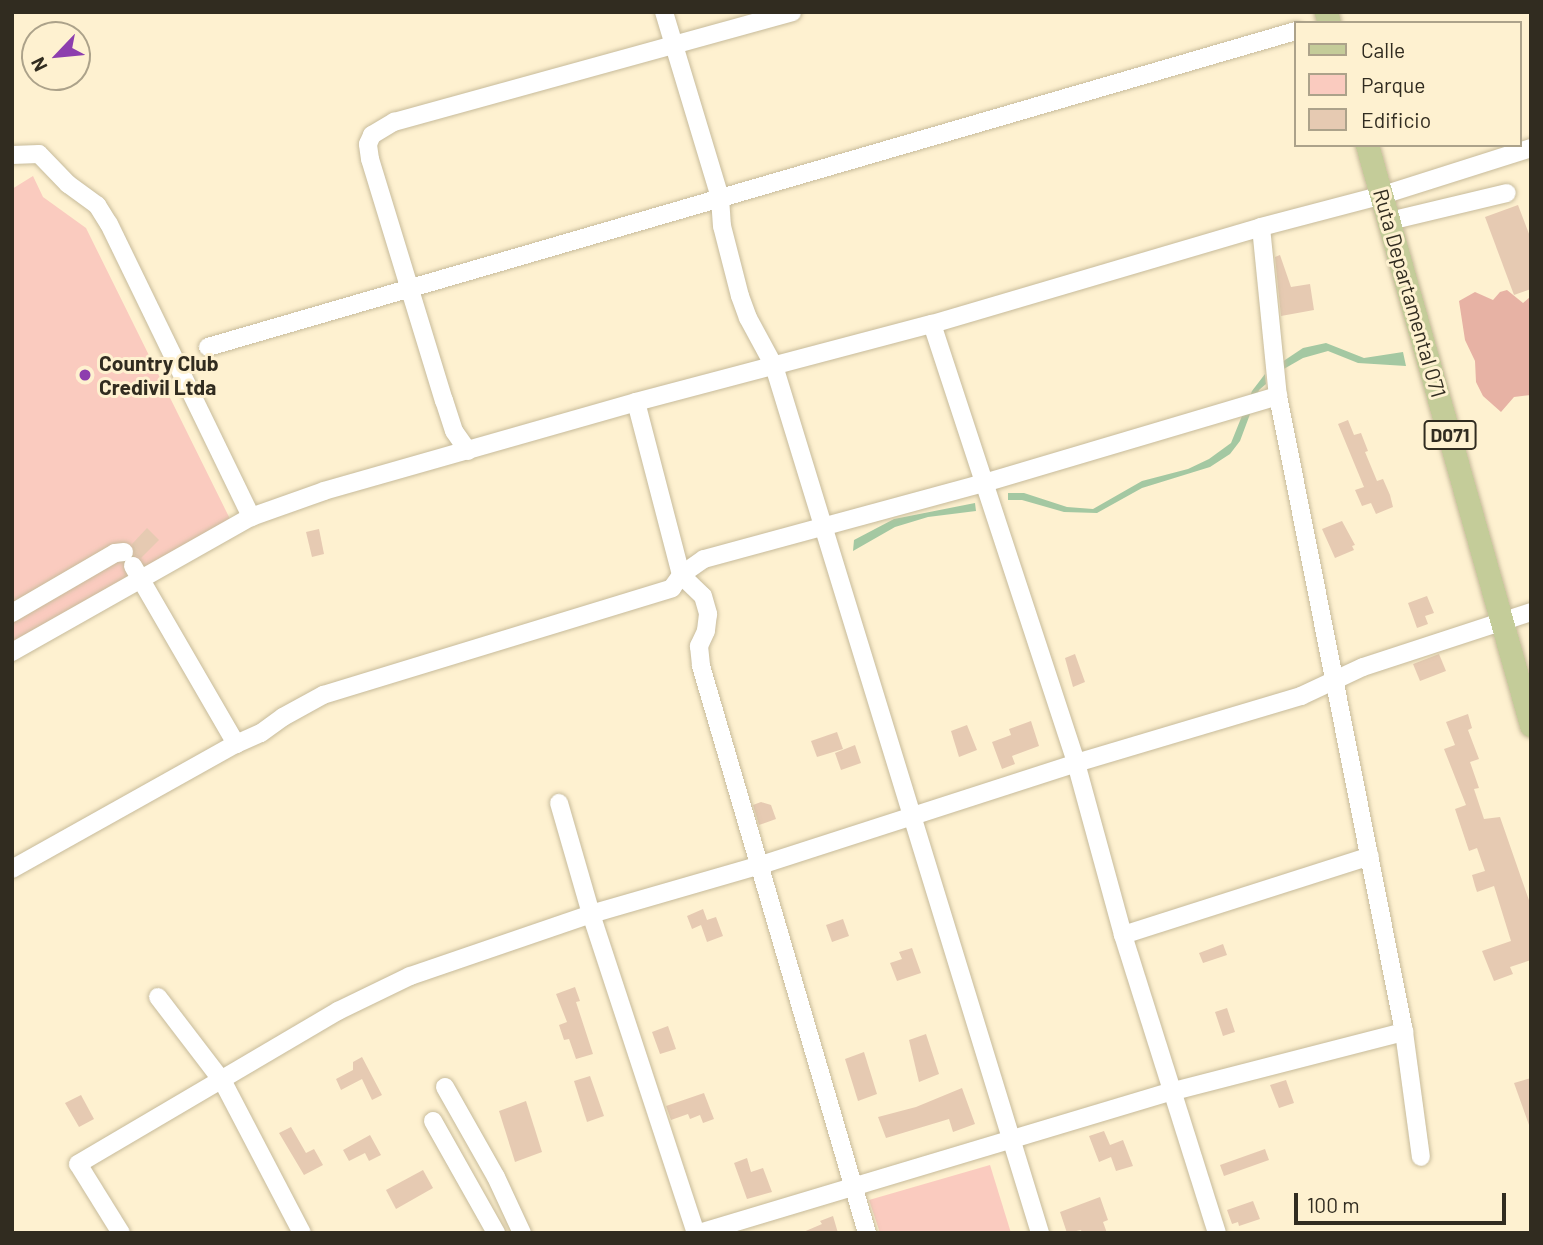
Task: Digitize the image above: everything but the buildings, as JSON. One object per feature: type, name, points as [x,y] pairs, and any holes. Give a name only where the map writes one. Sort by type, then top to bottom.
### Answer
[{"type":"main road","name":"Ruta Departamental 071","points":[[1368,147],[1502,621],[1521,663],[1529,714]]},
{"type":"street","points":[[664,12],[720,198],[722,226],[740,296],[748,318],[774,366],[1040,1233]]},
{"type":"street","points":[[468,451],[454,430],[443,401],[370,159],[368,144],[372,135],[394,122],[792,12]]},
{"type":"street","points":[[208,346],[1294,32]]},
{"type":"street","points":[[12,652],[133,566],[251,517],[324,491],[636,402],[932,324],[1261,227],[1383,195],[1531,148]]},
{"type":"street","points":[[12,155],[39,154],[68,184],[97,205],[109,224],[251,517]]},
{"type":"street","points":[[1390,221],[1507,193]]},
{"type":"street","points":[[1261,227],[1278,396],[1404,1032],[1421,1157]]},
{"type":"street","points":[[932,324],[1076,764],[1170,1092],[1189,1138],[1217,1233]]},
{"type":"street","points":[[12,869],[236,744],[261,733],[283,717],[323,695],[672,589],[681,575],[704,559],[984,483],[1278,396]]},
{"type":"street","points":[[636,402],[681,575],[703,596],[706,605],[706,631],[699,646],[701,666],[867,1233]]},
{"type":"street","points":[[12,613],[120,550],[133,566],[236,744]]},
{"type":"street","points":[[121,1233],[78,1164],[223,1082],[338,1011],[410,976],[591,914],[761,865],[1076,764],[1251,712],[1333,682],[1363,667],[1531,612]]},
{"type":"street","points":[[558,803],[591,914],[697,1233],[1170,1092],[1404,1032]]},
{"type":"street","points":[[1123,935],[1370,856]]},
{"type":"street","points":[[158,997],[223,1082],[302,1233]]},
{"type":"street","points":[[445,1087],[496,1177],[522,1233]]},
{"type":"street","points":[[433,1121],[496,1233]]},
{"type":"green space","name":"Country Club Credivil Ltda","points":[[33,176],[43,197],[86,228],[231,521],[12,644],[12,189]]},
{"type":"green space","points":[[990,1165],[1011,1233],[880,1233],[869,1200]]},
{"type":"shaded area","points":[[1507,290],[1523,303],[1531,296],[1531,395],[1514,397],[1501,412],[1483,396],[1476,382],[1475,361],[1465,340],[1459,301],[1475,292],[1493,300],[1500,292]]},
{"type":"shaded area","points":[[1326,343],[1364,358],[1403,352],[1406,366],[1358,363],[1328,351],[1303,358],[1282,370],[1279,364],[1303,348]]},
{"type":"shaded area","points":[[1265,374],[1266,384],[1259,390],[1240,441],[1230,454],[1210,467],[1142,488],[1097,513],[1064,512],[1022,500],[1008,500],[1008,493],[1024,493],[1067,507],[1093,509],[1142,481],[1188,469],[1209,459],[1231,443],[1252,391]]},
{"type":"shaded area","points":[[975,503],[976,511],[928,517],[895,527],[853,551],[854,540],[894,519]]},
{"type":"place","name":"Country Club Credivil Ltda","points":[[85,375]]}]
